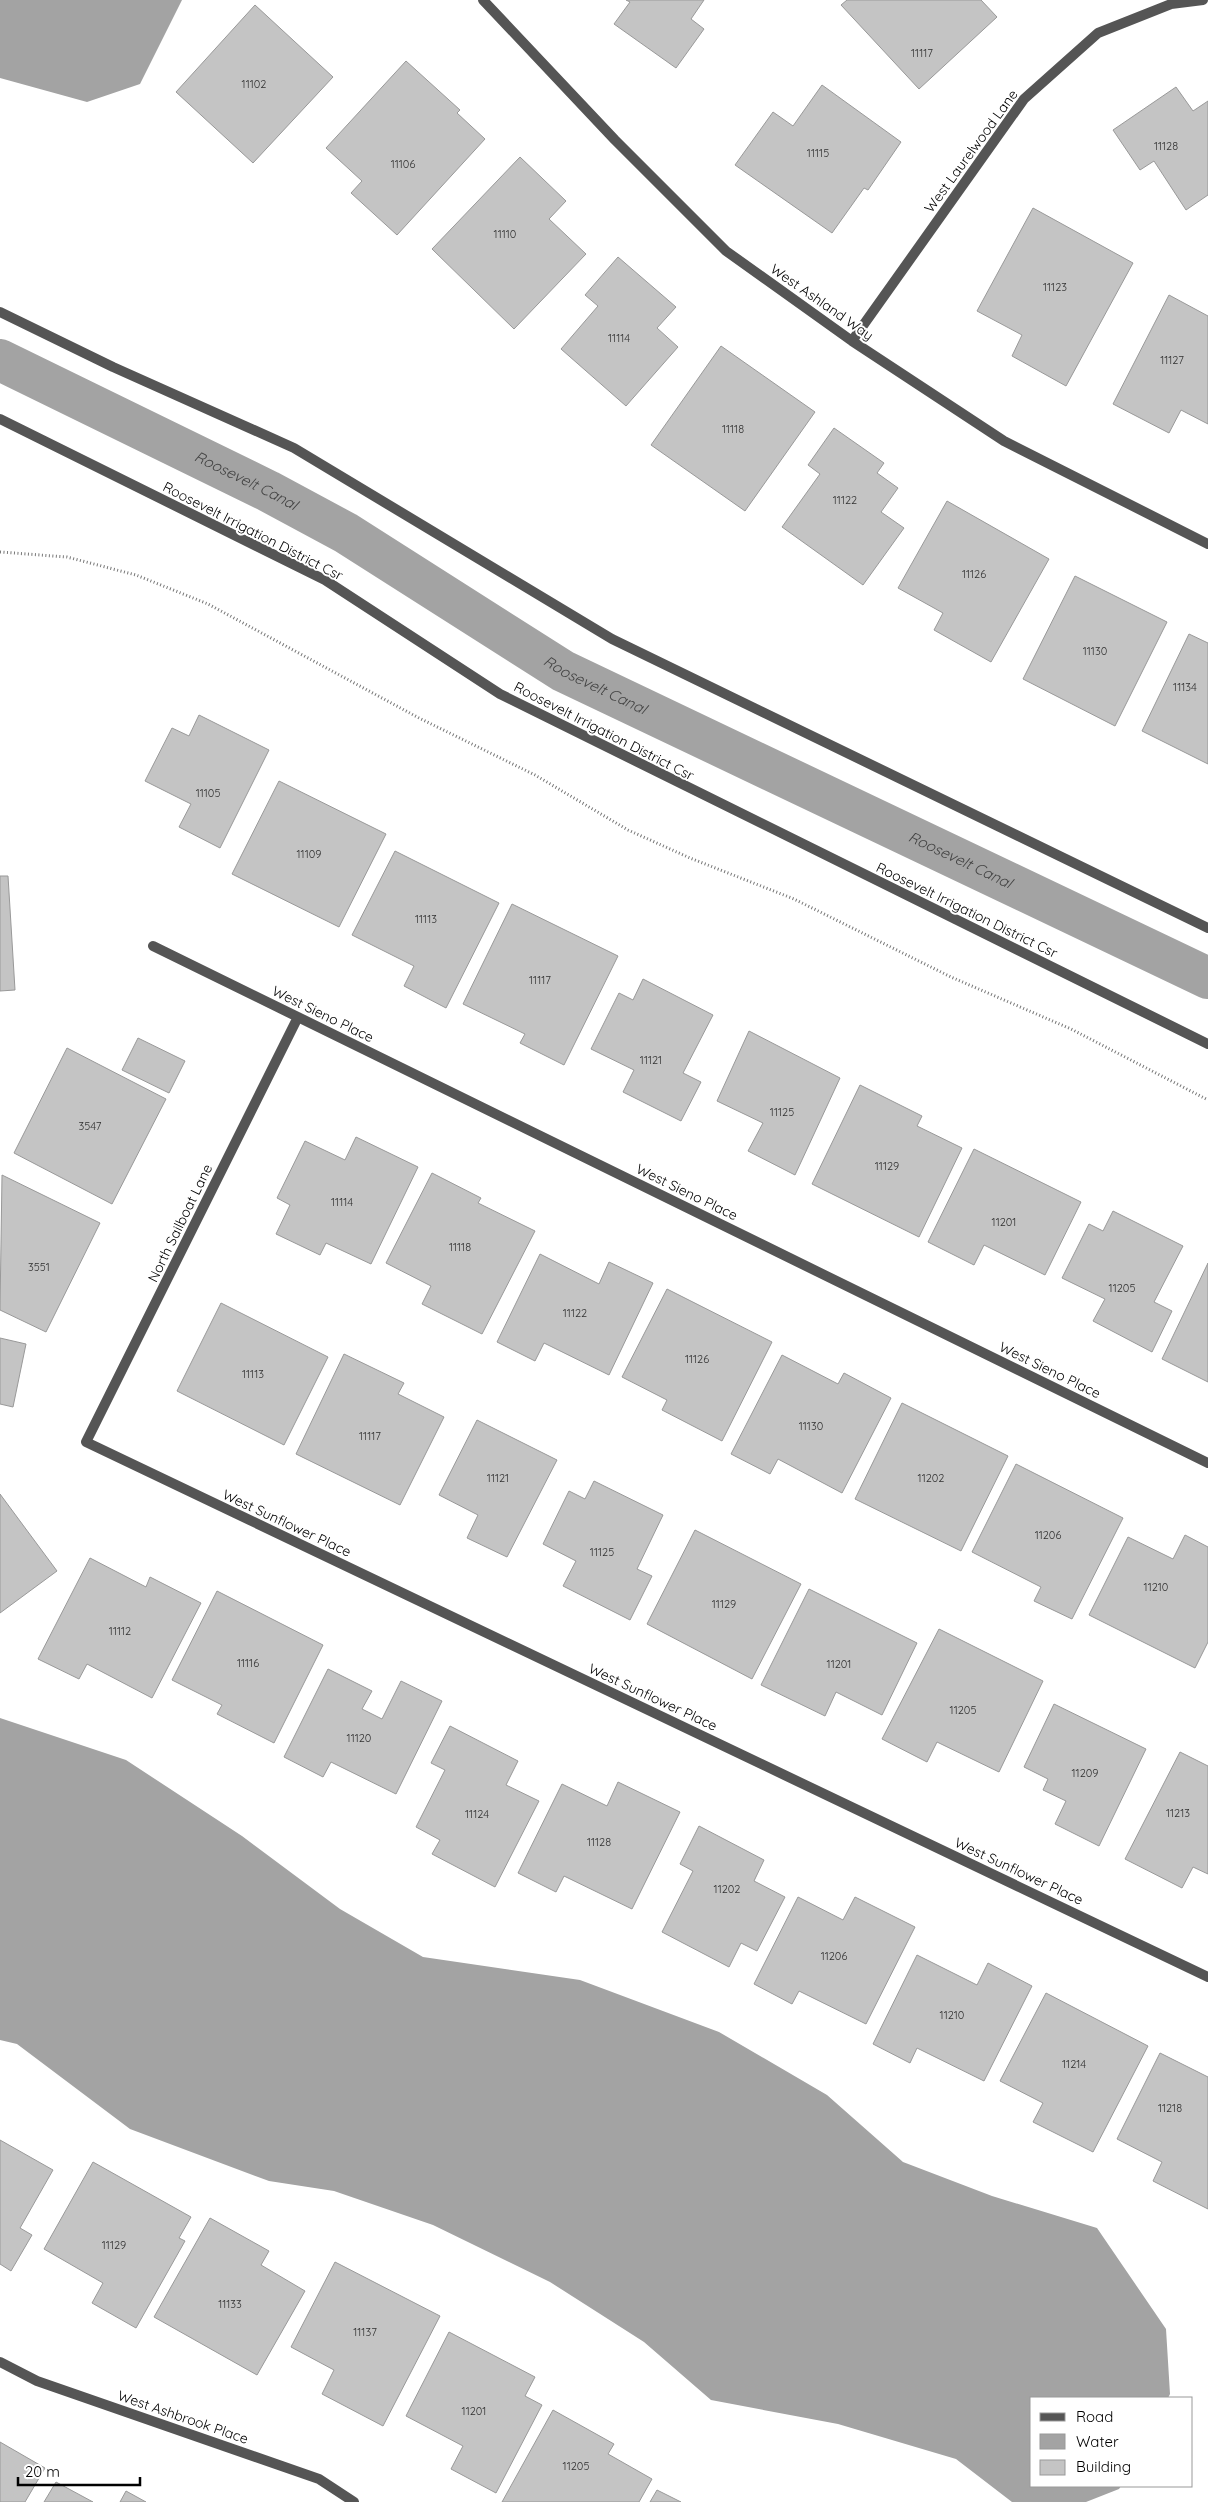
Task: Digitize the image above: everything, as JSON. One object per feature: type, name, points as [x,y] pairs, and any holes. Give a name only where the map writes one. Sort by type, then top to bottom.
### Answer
[{"type":"street","name":"West Ashland Way","points":[[483,0],[615,140],[726,251],[852,341],[1004,441],[1208,544]]},
{"type":"street","name":"West Laurelwood Lane","points":[[852,341],[1024,99],[1098,33],[1171,4],[1203,0]]},
{"type":"street","points":[[0,312],[113,367],[294,448],[612,638],[1208,928]]},
{"type":"street","name":"Roosevelt Irrigation District Csr","points":[[0,419],[325,580],[500,694],[1208,1044]]},
{"type":"street","name":"West Sieno Place","points":[[153,946],[1208,1463]]},
{"type":"street","name":"North Sailboat Lane","points":[[86,1442],[298,1017]]},
{"type":"street","name":"West Sunflower Place","points":[[86,1442],[1208,1977]]},
{"type":"street","name":"West Ashbrook Place","points":[[0,2362],[37,2381],[320,2479],[354,2502]]},
{"type":"path","points":[[0,552],[67,557],[136,575],[208,604],[419,718],[534,775],[628,830],[690,858],[794,899],[951,977],[1071,1029],[1208,1100]]},
{"type":"water","points":[[0,0],[182,0],[140,84],[87,102],[0,78]]},
{"type":"water","points":[[0,1718],[126,1760],[242,1836],[340,1909],[423,1957],[580,1980],[719,2032],[827,2095],[903,2162],[992,2196],[1097,2228],[1166,2329],[1170,2394],[1168,2397],[1030,2397],[1030,2487],[1120,2487],[1086,2502],[1012,2502],[956,2459],[838,2424],[711,2400],[644,2342],[550,2282],[433,2225],[334,2191],[269,2181],[130,2129],[17,2044],[0,2040]]},
{"type":"building","points":[[626,0],[704,0],[691,19],[704,29],[676,68],[614,24],[630,2]]},
{"type":"building","points":[[847,0],[981,0],[997,17],[919,89],[841,5]]},
{"type":"building","points":[[255,5],[333,77],[253,163],[176,92]]},
{"type":"building","points":[[406,61],[460,110],[457,113],[485,139],[397,235],[351,193],[362,181],[326,148]]},
{"type":"building","points":[[822,85],[901,142],[868,190],[864,188],[832,233],[735,165],[773,112],[793,126]]},
{"type":"building","points":[[1176,87],[1193,111],[1208,101],[1208,195],[1186,210],[1154,161],[1140,170],[1113,130]]},
{"type":"building","points":[[520,157],[566,201],[549,219],[586,254],[514,329],[432,249]]},
{"type":"building","points":[[1033,208],[1133,263],[1066,386],[1012,356],[1022,335],[977,311]]},
{"type":"building","points":[[618,257],[676,307],[657,328],[678,347],[626,406],[561,349],[598,306],[585,295]]},
{"type":"building","points":[[1169,295],[1208,316],[1208,424],[1181,410],[1169,433],[1113,404]]},
{"type":"building","points":[[721,346],[815,412],[745,511],[651,445]]},
{"type":"building","points":[[834,428],[884,463],[877,473],[898,488],[881,512],[904,528],[863,585],[782,527],[820,474],[808,465]]},
{"type":"building","points":[[947,501],[1049,559],[991,662],[934,630],[943,613],[898,588]]},
{"type":"building","points":[[1075,576],[1167,622],[1115,726],[1023,679]]},
{"type":"building","points":[[1189,634],[1208,643],[1208,764],[1142,731]]},
{"type":"building","points":[[199,715],[269,750],[220,848],[179,827],[191,804],[145,781],[172,728],[189,736]]},
{"type":"building","points":[[279,781],[386,834],[339,927],[232,874]]},
{"type":"building","points":[[395,851],[499,903],[446,1008],[404,986],[414,966],[352,935]]},
{"type":"building","points":[[0,876],[8,876],[15,990],[0,991]]},
{"type":"building","points":[[512,904],[618,956],[564,1065],[520,1043],[525,1034],[463,1004]]},
{"type":"building","points":[[643,979],[713,1015],[683,1073],[701,1082],[681,1121],[623,1092],[634,1070],[591,1049],[619,993],[633,1000]]},
{"type":"building","points":[[749,1031],[840,1078],[795,1175],[748,1151],[763,1123],[717,1101]]},
{"type":"building","points":[[138,1038],[185,1061],[169,1093],[122,1070]]},
{"type":"building","points":[[67,1048],[166,1099],[112,1204],[14,1153]]},
{"type":"building","points":[[860,1085],[922,1116],[917,1126],[962,1148],[919,1237],[812,1184]]},
{"type":"building","points":[[356,1137],[418,1167],[371,1264],[326,1243],[320,1255],[276,1234],[290,1205],[277,1198],[305,1141],[345,1160]]},
{"type":"building","points":[[974,1149],[1081,1202],[1045,1275],[984,1245],[974,1265],[928,1242]]},
{"type":"building","points":[[432,1173],[481,1198],[478,1203],[535,1231],[482,1334],[422,1304],[431,1286],[386,1263]]},
{"type":"building","points":[[2,1175],[100,1223],[46,1332],[0,1310]]},
{"type":"building","points":[[1113,1211],[1183,1246],[1154,1302],[1172,1311],[1152,1352],[1093,1321],[1105,1299],[1062,1278],[1089,1224],[1103,1231]]},
{"type":"building","points":[[540,1254],[599,1284],[609,1262],[653,1283],[609,1375],[544,1343],[535,1361],[497,1342]]},
{"type":"building","points":[[1208,1263],[1208,1382],[1162,1359]]},
{"type":"building","points":[[667,1289],[772,1342],[722,1441],[662,1410],[667,1400],[622,1377]]},
{"type":"building","points":[[221,1303],[328,1357],[284,1445],[177,1391]]},
{"type":"building","points":[[0,1338],[26,1344],[13,1407],[0,1404]]},
{"type":"building","points":[[344,1354],[404,1383],[398,1394],[444,1417],[400,1505],[296,1454]]},
{"type":"building","points":[[782,1355],[838,1384],[844,1373],[891,1398],[842,1493],[778,1459],[770,1474],[731,1454]]},
{"type":"building","points":[[902,1403],[1008,1456],[961,1551],[855,1499]]},
{"type":"building","points":[[477,1420],[557,1460],[507,1557],[467,1538],[478,1515],[439,1495]]},
{"type":"building","points":[[1016,1464],[1123,1518],[1072,1619],[1034,1601],[1041,1587],[972,1552]]},
{"type":"building","points":[[594,1481],[663,1515],[637,1569],[652,1576],[630,1620],[563,1586],[576,1561],[543,1544],[569,1491],[585,1499]]},
{"type":"building","points":[[0,1494],[57,1571],[0,1613]]},
{"type":"building","points":[[695,1530],[801,1584],[752,1679],[647,1624]]},
{"type":"building","points":[[1185,1535],[1208,1547],[1208,1642],[1195,1668],[1089,1615],[1128,1537],[1173,1559]]},
{"type":"building","points":[[90,1558],[146,1587],[150,1577],[201,1603],[152,1698],[87,1664],[79,1679],[38,1659]]},
{"type":"building","points":[[809,1589],[917,1643],[882,1715],[836,1692],[825,1716],[761,1685]]},
{"type":"building","points":[[217,1591],[323,1645],[274,1743],[217,1714],[222,1705],[172,1680]]},
{"type":"building","points":[[939,1629],[1043,1681],[999,1772],[937,1742],[927,1762],[882,1739]]},
{"type":"building","points":[[328,1669],[372,1691],[362,1709],[382,1719],[401,1681],[442,1701],[396,1794],[331,1762],[323,1777],[284,1757]]},
{"type":"building","points":[[1054,1704],[1146,1749],[1099,1846],[1055,1824],[1066,1801],[1043,1790],[1048,1779],[1024,1767]]},
{"type":"building","points":[[450,1726],[518,1761],[506,1785],[539,1801],[495,1887],[432,1854],[440,1840],[416,1827],[445,1770],[431,1763]]},
{"type":"building","points":[[1180,1752],[1208,1766],[1208,1874],[1193,1867],[1182,1888],[1125,1859]]},
{"type":"building","points":[[618,1782],[680,1812],[632,1909],[564,1876],[556,1892],[518,1873],[562,1784],[607,1806]]},
{"type":"building","points":[[699,1826],[764,1860],[754,1881],[785,1897],[757,1951],[741,1943],[729,1967],[662,1932],[693,1871],[680,1864]]},
{"type":"building","points":[[798,1897],[843,1920],[855,1897],[915,1927],[866,2024],[799,1991],[792,2004],[754,1984]]},
{"type":"building","points":[[917,1955],[977,1985],[988,1963],[1032,1986],[984,2081],[917,2048],[910,2063],[873,2044]]},
{"type":"building","points":[[1046,1993],[1148,2046],[1093,2152],[1033,2122],[1043,2103],[1000,2081]]},
{"type":"building","points":[[1160,2053],[1208,2077],[1208,2209],[1153,2181],[1162,2162],[1117,2139]]},
{"type":"building","points":[[0,2140],[53,2170],[20,2228],[32,2235],[11,2271],[0,2264]]},
{"type":"building","points":[[93,2162],[191,2217],[179,2238],[185,2241],[136,2328],[92,2303],[103,2283],[44,2249]]},
{"type":"building","points":[[210,2218],[269,2251],[261,2265],[305,2291],[257,2375],[154,2317]]},
{"type":"building","points":[[335,2262],[440,2316],[383,2426],[322,2394],[334,2370],[291,2347]]},
{"type":"building","points":[[449,2332],[535,2377],[525,2396],[542,2405],[496,2493],[451,2469],[463,2446],[406,2416]]},
{"type":"building","points":[[553,2410],[614,2444],[608,2454],[652,2479],[639,2502],[502,2502]]},
{"type":"building","points":[[0,2442],[45,2468],[25,2502],[0,2502]]},
{"type":"building","points":[[56,2482],[93,2502],[44,2502]]},
{"type":"building","points":[[657,2490],[681,2502],[650,2502]]},
{"type":"building","points":[[126,2491],[146,2502],[120,2502]]},
{"type":"waterway","name":"Roosevelt Canal","points":[[0,360],[268,491],[346,533],[563,671],[1208,978]]}]
